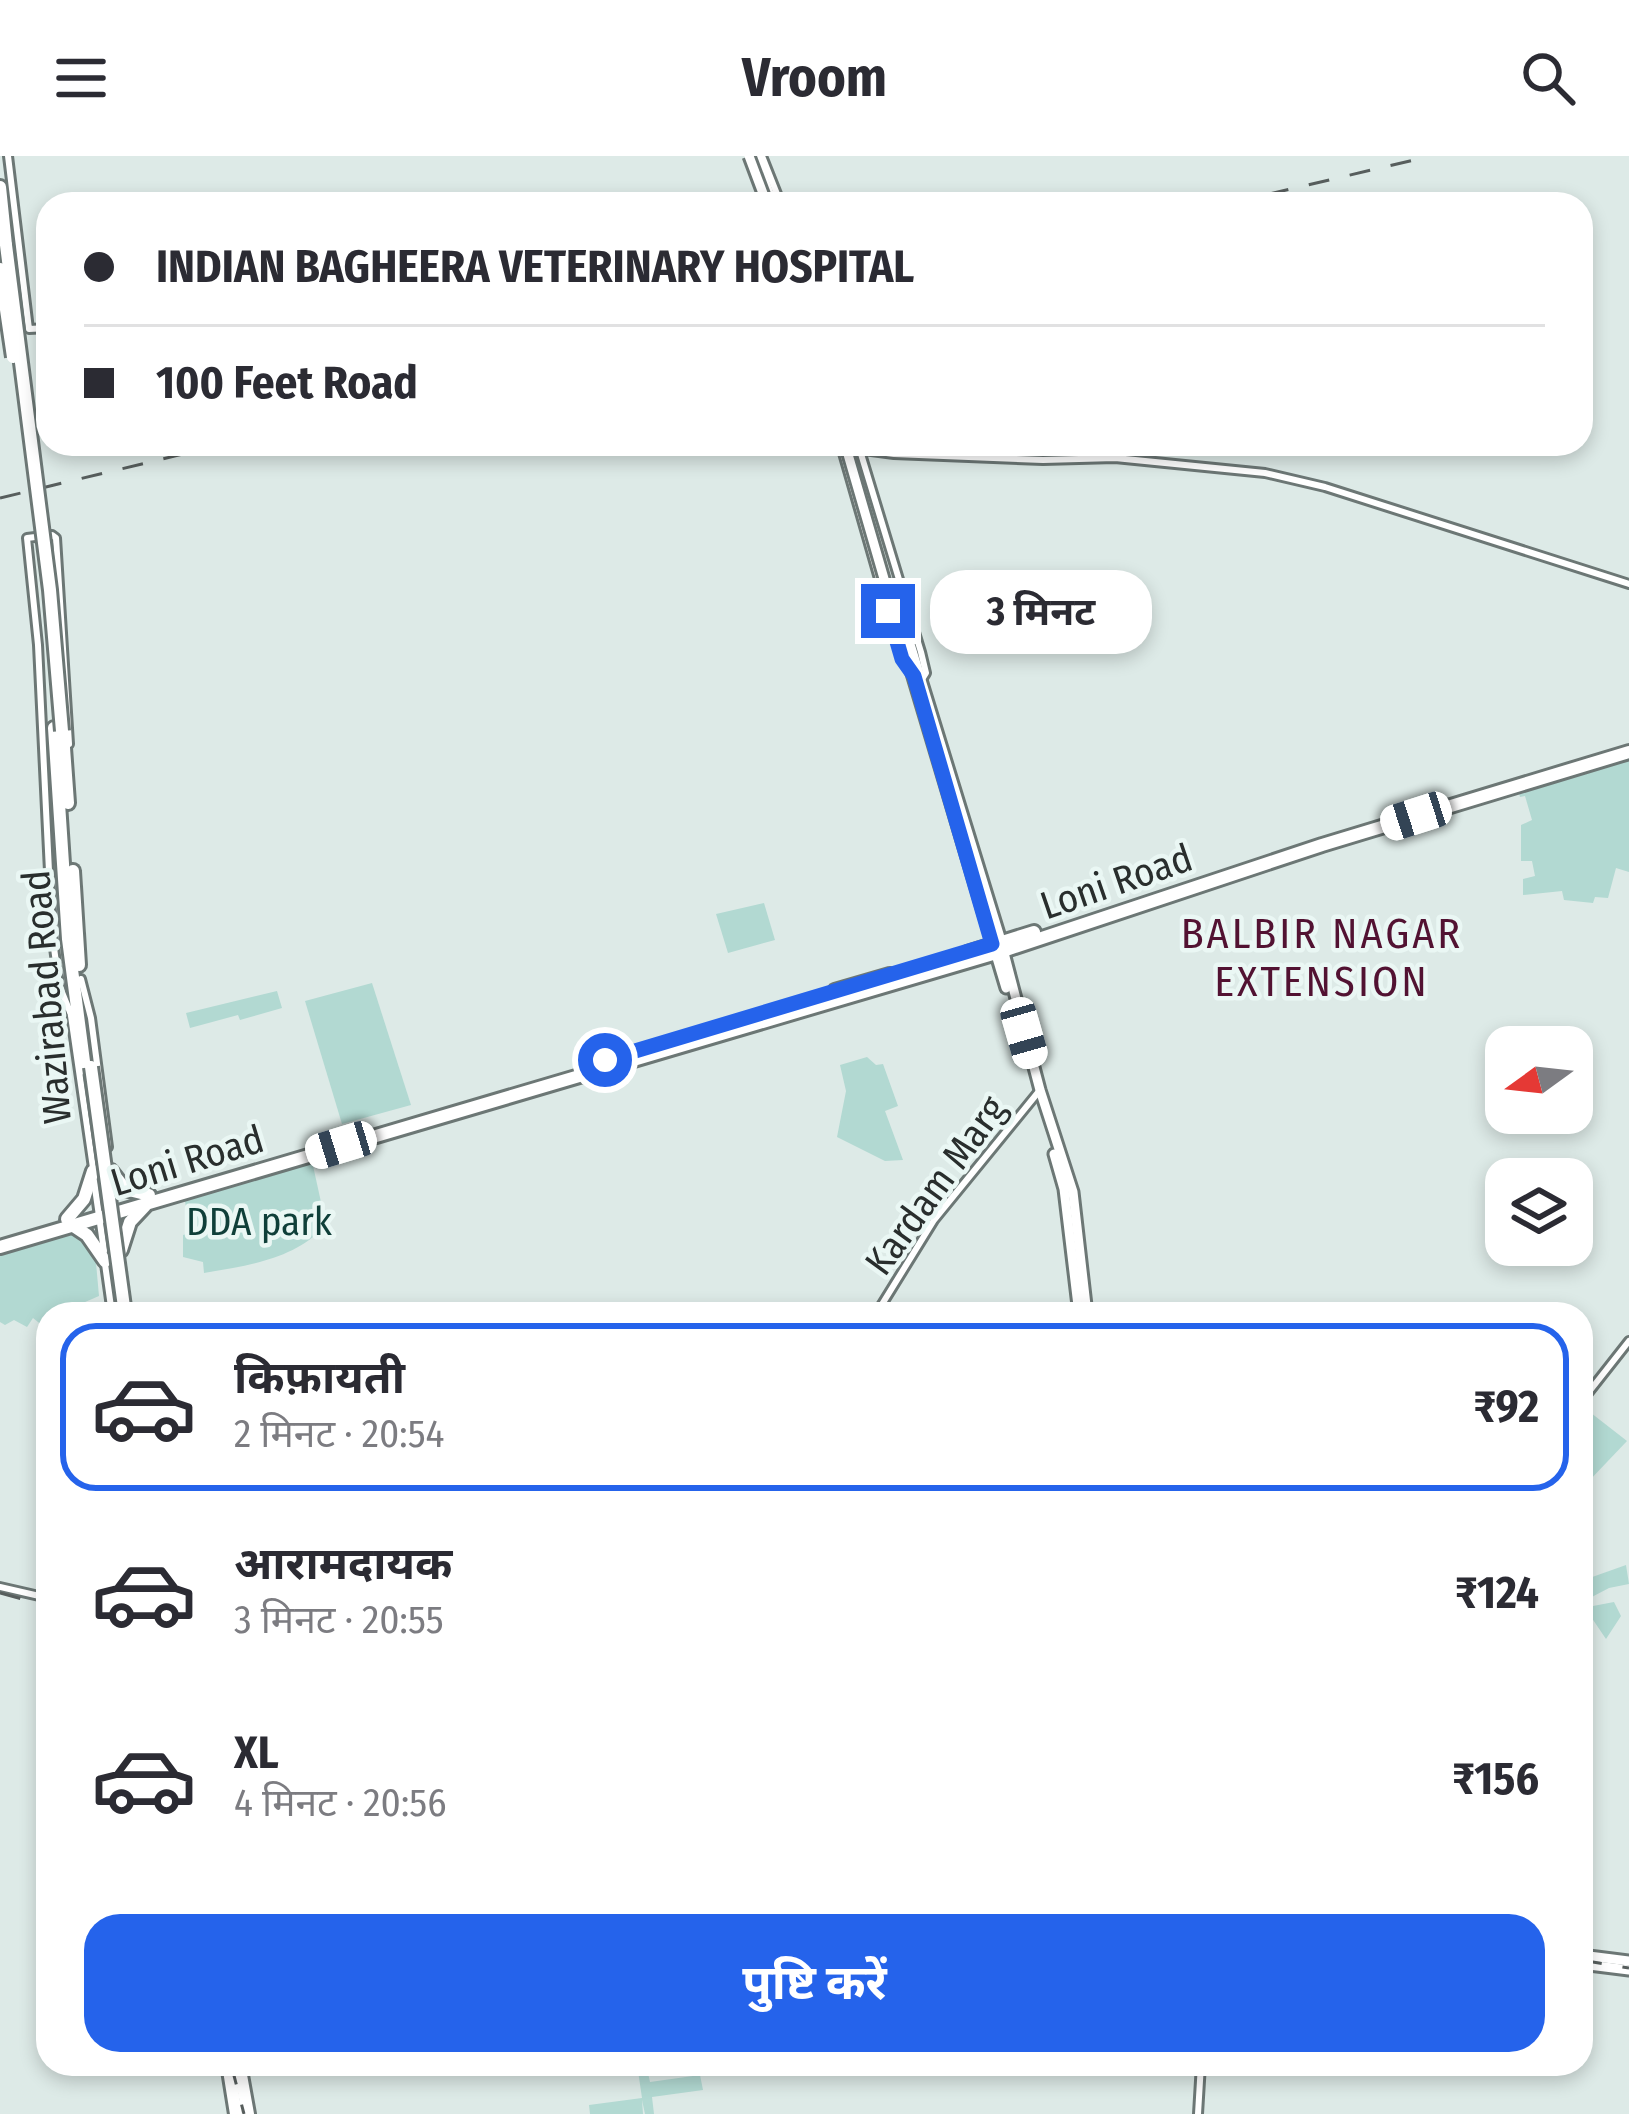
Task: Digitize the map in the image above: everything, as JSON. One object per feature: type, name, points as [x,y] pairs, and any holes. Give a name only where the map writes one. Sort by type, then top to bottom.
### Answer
[{"type":"highway","points":[[0,187],[50,590],[53,731]]},
{"type":"highway","points":[[0,268],[41,567],[53,731],[60,748]]},
{"type":"highway","name":"Wazirabad Road","points":[[60,748],[52,792],[76,980]]},
{"type":"highway","name":"Wazirabad Road","points":[[60,748],[76,980]]},
{"type":"highway","name":"Loni Road","points":[[0,1243],[998,947],[1629,748]]},
{"type":"highway","points":[[76,980],[119,1302]]},
{"type":"highway","points":[[93,1171],[70,1222],[87,1235],[105,1261]]},
{"type":"highway","points":[[111,1171],[124,1189],[150,1198],[130,1222],[121,1246]]},
{"type":"highway","points":[[232,2076],[248,2114]]},
{"type":"highway","points":[[236,2114],[239,2076]]},
{"type":"main road","points":[[753,158],[766,192]]},
{"type":"main road","points":[[852,456],[905,652],[917,674]]},
{"type":"main road","points":[[852,456],[1038,1092],[1064,1189],[1081,1302]]},
{"type":"main road","points":[[1593,1961],[1629,1966]]},
{"type":"street","points":[[8,156],[10,241],[29,329],[36,329]]},
{"type":"street","points":[[946,456],[1144,460],[1278,475],[1629,584]]},
{"type":"street","name":"Wazirabad Road","points":[[60,748],[70,739],[70,718],[53,535],[25,542],[53,731],[51,922],[58,985],[77,1011],[105,1261],[117,1302]]},
{"type":"street","points":[[51,922],[67,921]]},
{"type":"street","points":[[58,985],[76,980]]},
{"type":"street","name":"Wazirabad Road","points":[[76,980],[91,1018],[121,1246],[121,1302]]},
{"type":"street","name":"Kardam Marg","points":[[883,1302],[934,1220],[1038,1092]]},
{"type":"street","points":[[103,1245],[108,1234],[121,1246]]},
{"type":"street","points":[[1593,1386],[1629,1340]]},
{"type":"street","points":[[0,1587],[36,1595]]},
{"type":"street","points":[[1198,2114],[1200,2076]]},
{"type":"green space","points":[[1629,757],[1629,872],[1616,868],[1608,898],[1595,897],[1593,903],[1564,900],[1562,891],[1523,895],[1523,879],[1535,876],[1532,861],[1521,861],[1521,825],[1532,820],[1518,789]]},
{"type":"green space","points":[[764,903],[775,940],[728,953],[716,914]]},
{"type":"green space","points":[[372,983],[411,1105],[342,1124],[305,1001]]},
{"type":"green space","points":[[277,991],[282,1008],[190,1028],[186,1013]]},
{"type":"green space","points":[[867,1057],[876,1065],[883,1064],[898,1106],[885,1111],[903,1160],[885,1161],[837,1137],[846,1091],[840,1065]]},
{"type":"green space","name":"DDA park","points":[[312,1161],[326,1225],[313,1237],[270,1259],[204,1273],[203,1262],[183,1257],[183,1235],[190,1233],[185,1201]]},
{"type":"green space","points":[[71,1229],[95,1252],[99,1296],[85,1302],[36,1302],[36,1320],[33,1318],[27,1327],[14,1320],[5,1325],[0,1322],[0,1250]]},
{"type":"green space","points":[[1593,1415],[1627,1441],[1593,1477]]},
{"type":"green space","points":[[1626,1565],[1629,1584],[1593,1596],[1593,1577]]},
{"type":"green space","points":[[1614,1602],[1621,1616],[1606,1639],[1593,1620],[1593,1606]]},
{"type":"green space","points":[[639,2076],[649,2076],[650,2082],[700,2076],[703,2090],[652,2097],[654,2114],[645,2114],[642,2100],[643,2114],[590,2114],[589,2105],[642,2098]]},
{"type":"railway","points":[[1278,192],[1431,156]]},
{"type":"railway","points":[[0,498],[175,456]]},
{"type":"railway","points":[[0,1593],[36,1603]]},
{"type":"railway","points":[[1593,1962],[1629,1968]]},
{"type":"railway","points":[[234,2076],[244,2114]]},
{"type":"district","name":"BALBIR NAGAR EXTENSION","points":[[1322,957]]},
{"type":"route","points":[[605,1060],[992,944],[914,676],[902,659],[888,611]]}]
